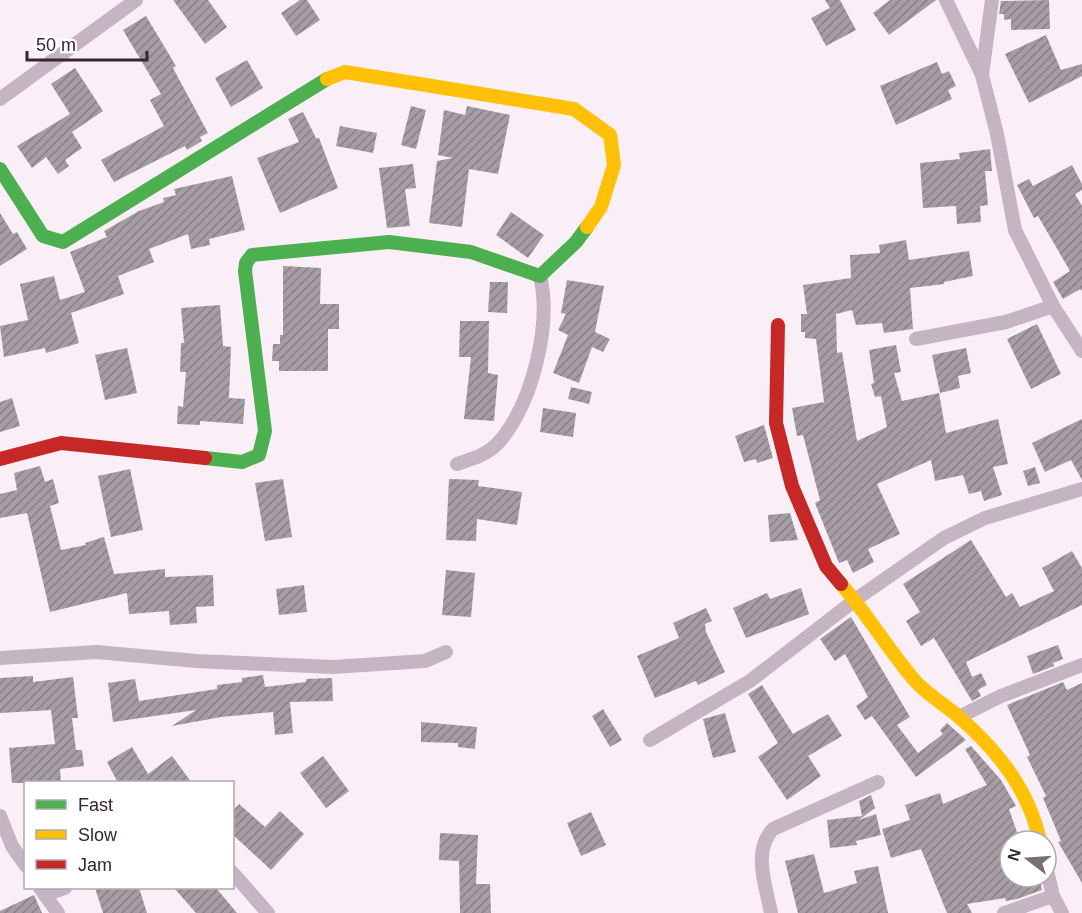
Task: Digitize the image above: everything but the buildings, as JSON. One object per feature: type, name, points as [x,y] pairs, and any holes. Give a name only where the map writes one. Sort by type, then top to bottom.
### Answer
[{"type":"street","points":[[0,99],[136,0]]},
{"type":"street","points":[[946,0],[982,75],[997,134],[1015,230],[1053,306],[1082,351]]},
{"type":"street","points":[[982,75],[992,0]]},
{"type":"street","points":[[0,169],[43,236],[63,242],[224,145],[333,75],[345,72],[574,109],[610,135],[614,165],[602,207],[576,242],[540,276]]},
{"type":"street","points":[[0,459],[61,443],[242,462],[259,455],[265,431],[245,271],[246,263],[252,255],[388,242],[471,252],[540,276]]},
{"type":"street","points":[[457,464],[480,456],[497,443],[518,411],[541,343],[544,292],[540,276]]},
{"type":"street","points":[[916,339],[1006,322],[1053,306]]},
{"type":"street","points":[[778,325],[776,423],[792,486],[826,566],[855,600],[917,683],[959,717],[995,752],[1012,775],[1034,814],[1037,829]]},
{"type":"street","points":[[650,740],[750,681],[855,600],[944,538],[985,518],[1082,489]]},
{"type":"street","points":[[0,658],[97,652],[196,661],[333,667],[425,662],[446,652]]},
{"type":"street","points":[[959,717],[1001,696],[1082,665]]},
{"type":"street","points":[[771,913],[761,858],[766,837],[773,829],[878,782]]},
{"type":"street","points":[[0,816],[12,846],[24,863]]},
{"type":"street","points":[[234,874],[268,913]]},
{"type":"street","points":[[57,889],[42,891],[58,913]]},
{"type":"street","points":[[1051,889],[1062,913]]},
{"type":"street","points":[[1004,913],[1053,896]]},
{"type":"traffic: fast","points":[[0,169],[43,236],[63,242],[327,79]]},
{"type":"traffic: fast","points":[[205,458],[242,462],[259,455],[265,431],[245,271],[246,263],[252,255],[389,242],[471,252],[540,276],[576,242],[587,227]]},
{"type":"traffic: slow","points":[[327,79],[345,72],[574,109],[610,135],[614,165],[601,207],[587,227]]},
{"type":"traffic: slow","points":[[841,584],[916,682],[959,717],[999,758],[1020,788],[1037,829]]},
{"type":"traffic: jam","points":[[778,325],[776,423],[792,486],[826,566],[841,584]]},
{"type":"traffic: jam","points":[[0,459],[61,443],[205,458]]}]
